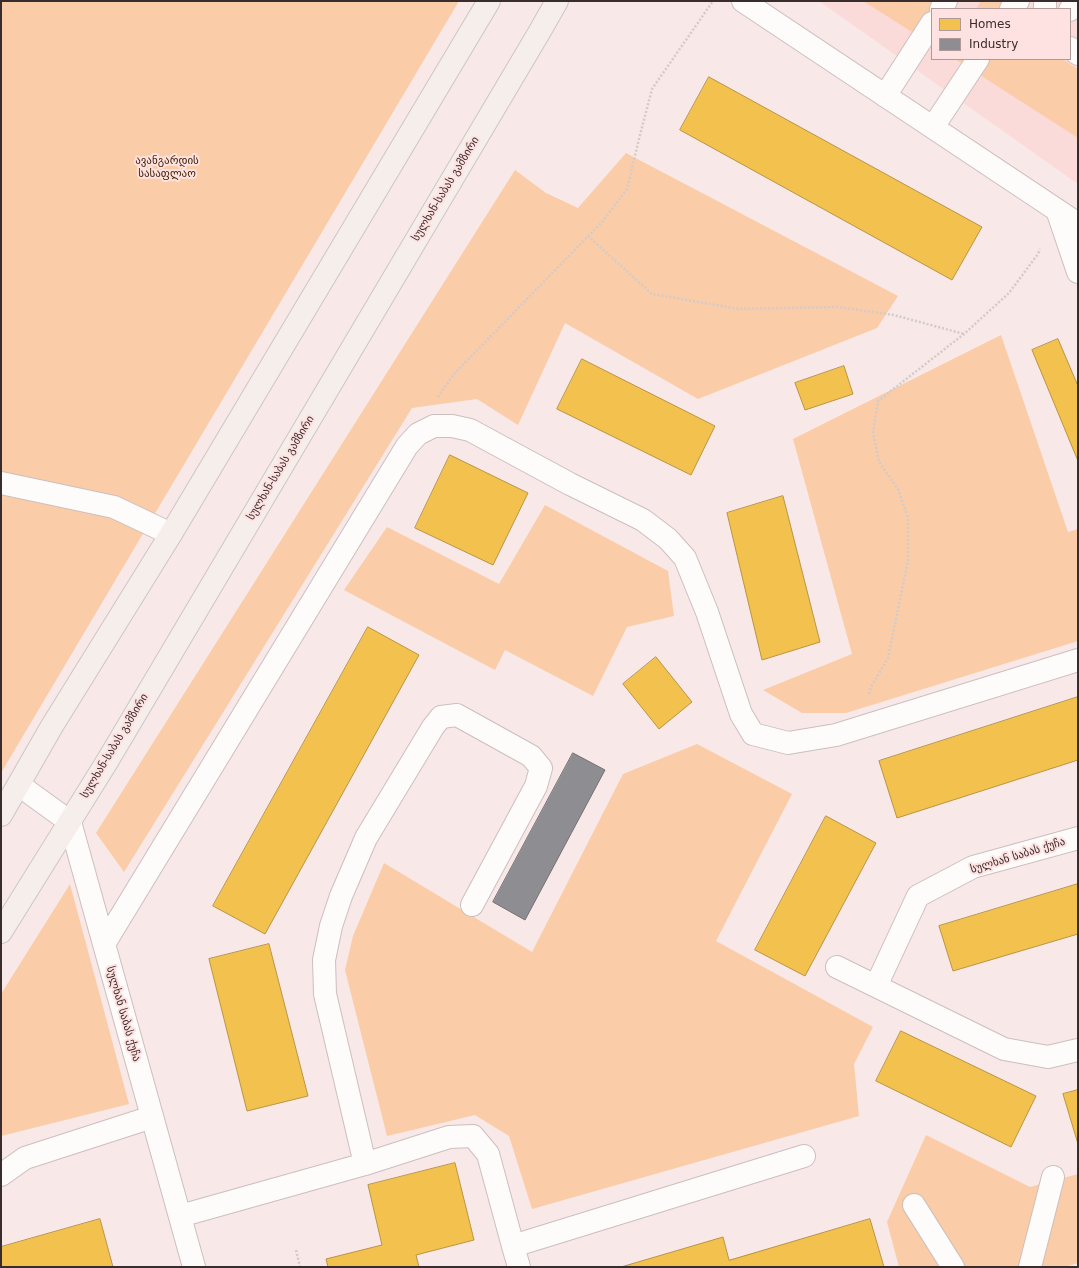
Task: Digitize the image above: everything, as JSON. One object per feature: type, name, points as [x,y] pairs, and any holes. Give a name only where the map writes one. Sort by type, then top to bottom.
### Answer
[{"type":"main road","points":[[1,815],[52,726],[171,534],[489,1]]},
{"type":"main road","name":"სულხან-საბას გამზირი","points":[[1,932],[70,822],[508,86],[557,1]]},
{"type":"street","points":[[743,1],[1078,224]]},
{"type":"street","points":[[885,96],[931,25]]},
{"type":"street","points":[[933,127],[977,60]]},
{"type":"street","points":[[1057,210],[1078,272]]},
{"type":"street","points":[[104,944],[407,446],[418,434],[434,426],[452,426],[470,430],[570,484],[643,520],[668,539],[685,558],[707,612],[741,714],[753,734],[788,743],[836,735],[1078,660]]},
{"type":"street","points":[[1,483],[114,507],[171,534]]},
{"type":"street","points":[[365,1164],[325,994],[324,960],[331,926],[341,896],[366,838],[433,727],[441,717],[457,715],[531,756],[541,768],[536,786],[472,905]]},
{"type":"street","points":[[19,785],[70,822]]},
{"type":"street","name":"სულხან საბას ქუჩა","points":[[70,822],[194,1267]]},
{"type":"street","name":"სულხან საბას ქუჩა","points":[[876,986],[918,896],[973,868],[1078,838]]},
{"type":"street","points":[[837,967],[1004,1049],[1048,1057],[1078,1050]]},
{"type":"street","points":[[1,1175],[25,1158],[152,1117]]},
{"type":"street","points":[[180,1216],[365,1164],[449,1137],[473,1136],[488,1154],[519,1267]]},
{"type":"street","points":[[513,1246],[804,1156]]},
{"type":"street","points":[[1030,1267],[1053,1177]]},
{"type":"street","points":[[914,1205],[953,1267]]},
{"type":"path","points":[[434,426],[433,405],[452,375],[602,222],[627,189],[652,89],[713,1]]},
{"type":"path","points":[[858,729],[871,687],[888,658],[908,560],[908,518],[898,489],[879,462],[873,433],[878,401],[964,334],[1009,293],[1038,254],[1057,210]]},
{"type":"path","points":[[588,236],[652,294],[739,309],[838,307],[894,315],[964,334]]},
{"type":"path","points":[[296,1250],[300,1267]]},
{"type":"shaded area","points":[[819,1],[1078,1],[1078,184]]},
{"type":"green space","name":"ავანგარდის სასაფლაო","points":[[1,1],[459,1],[1,773]]},
{"type":"green space","points":[[863,1],[948,1],[943,8],[931,8],[931,27],[923,39]]},
{"type":"green space","points":[[981,1],[1009,1],[1005,8],[977,8]]},
{"type":"green space","points":[[957,60],[1064,60],[1078,69],[1078,138]]},
{"type":"green space","points":[[626,153],[898,296],[877,328],[698,399],[565,323],[518,425],[477,399],[412,408],[124,872],[96,833],[515,170],[546,193],[578,208]]},
{"type":"green space","points":[[1001,335],[1068,532],[1078,529],[1078,641],[846,713],[802,713],[763,690],[852,654],[793,439]]},
{"type":"green space","points":[[545,505],[668,571],[674,616],[627,627],[593,696],[505,650],[495,670],[344,590],[387,527],[499,584]]},
{"type":"green space","points":[[697,744],[792,794],[716,941],[873,1027],[854,1064],[859,1116],[532,1209],[509,1136],[475,1115],[387,1136],[345,970],[353,936],[384,863],[532,952],[623,774]]},
{"type":"green space","points":[[70,884],[129,1104],[1,1136],[1,994]]},
{"type":"green space","points":[[926,1135],[1030,1187],[1078,1174],[1078,1263],[1065,1267],[899,1267],[887,1222]]},
{"type":"building: Homes","points":[[709,77],[982,227],[952,280],[680,130]]},
{"type":"building: Homes","points":[[1058,339],[1078,386],[1078,461],[1032,350]]},
{"type":"building: Homes","points":[[582,359],[715,426],[691,475],[557,409]]},
{"type":"building: Homes","points":[[844,366],[853,394],[805,410],[795,383]]},
{"type":"building: Homes","points":[[450,455],[528,493],[493,565],[415,528]]},
{"type":"building: Homes","points":[[783,496],[820,642],[762,660],[727,513]]},
{"type":"building: Homes","points":[[368,627],[419,655],[265,934],[213,906]]},
{"type":"building: Homes","points":[[656,657],[692,702],[659,729],[623,684]]},
{"type":"building: Homes","points":[[1078,697],[1078,760],[897,818],[879,761]]},
{"type":"building: Homes","points":[[826,816],[876,843],[805,976],[755,950]]},
{"type":"building: Homes","points":[[1078,884],[1078,934],[953,971],[939,926]]},
{"type":"building: Homes","points":[[269,944],[308,1096],[247,1111],[209,959]]},
{"type":"building: Homes","points":[[901,1031],[1036,1096],[1011,1147],[876,1081]]},
{"type":"building: Homes","points":[[1078,1090],[1078,1144],[1063,1094]]},
{"type":"building: Homes","points":[[455,1163],[474,1240],[416,1255],[419,1267],[328,1267],[326,1259],[382,1245],[368,1185]]},
{"type":"building: Homes","points":[[100,1219],[113,1267],[1,1267],[1,1247]]},
{"type":"building: Homes","points":[[870,1219],[884,1267],[621,1267],[723,1237],[729,1260]]},
{"type":"building: Industry","points":[[573,753],[605,770],[525,920],[493,902]]}]
